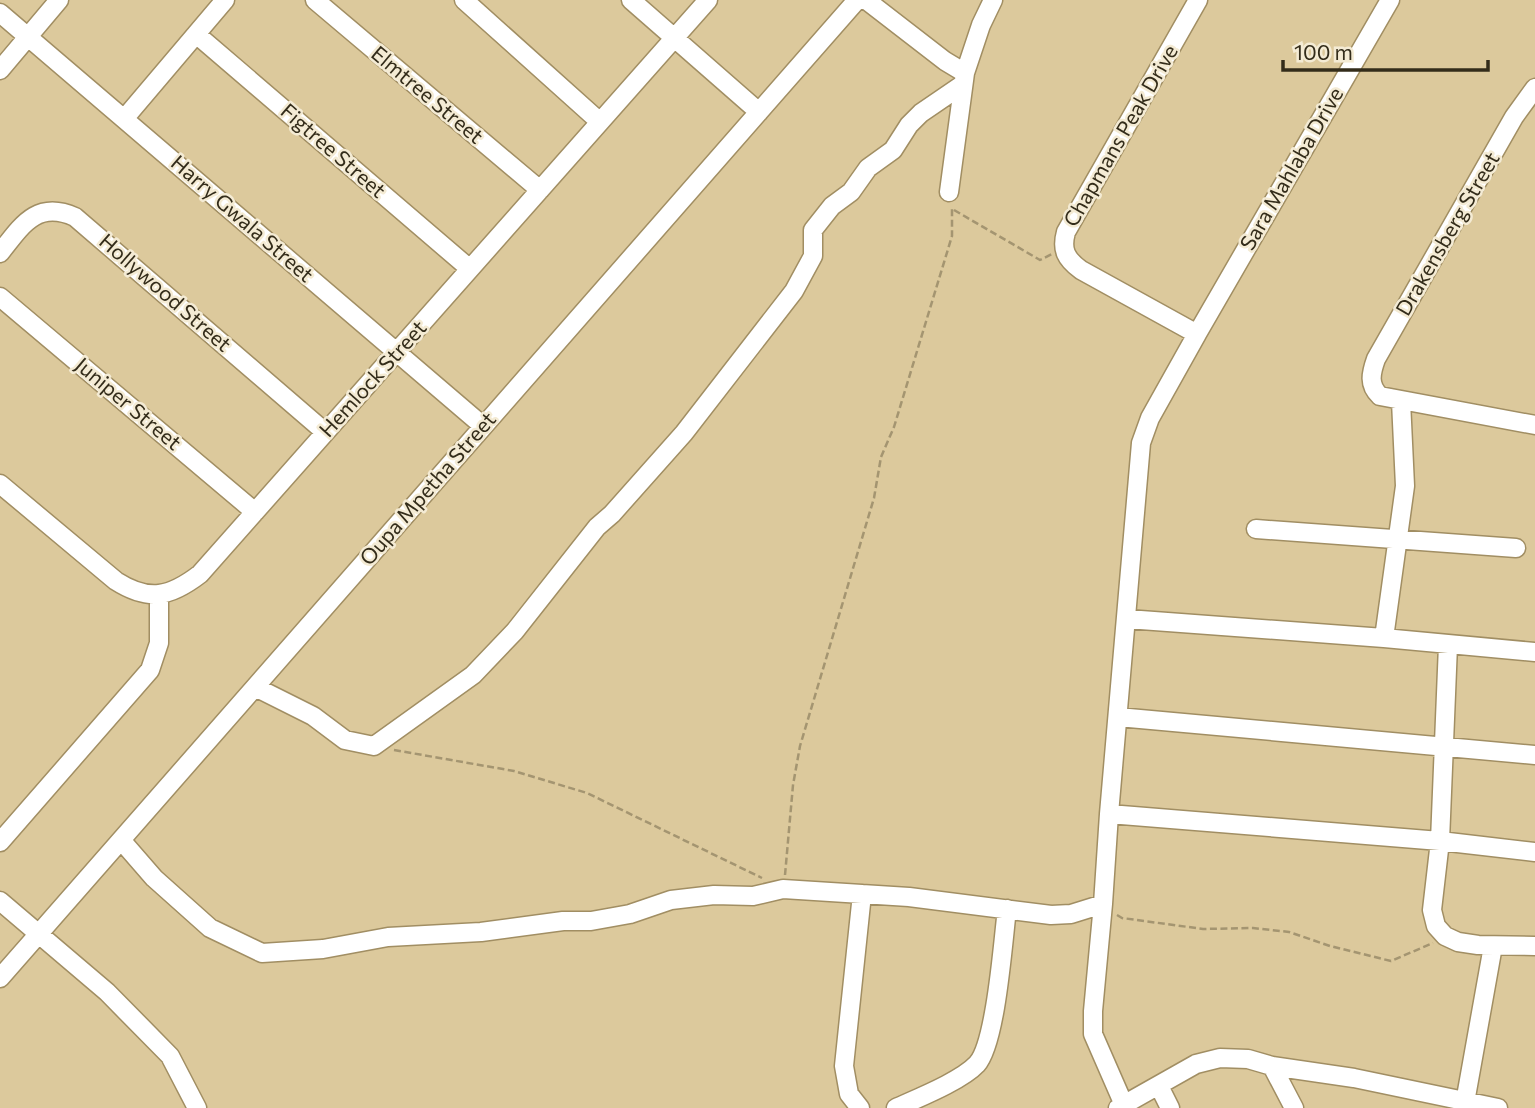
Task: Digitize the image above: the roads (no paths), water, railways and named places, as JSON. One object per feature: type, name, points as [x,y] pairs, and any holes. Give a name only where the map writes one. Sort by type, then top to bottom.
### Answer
[{"type":"street","points":[[0,69],[59,0]]},
{"type":"street","points":[[124,119],[225,0]]},
{"type":"street","name":"Elmtree Street","points":[[315,0],[540,190]]},
{"type":"street","points":[[464,0],[600,122]]},
{"type":"street","points":[[631,0],[759,112]]},
{"type":"street","name":"Hemlock Street","points":[[159,595],[187,584],[200,574],[708,0]]},
{"type":"street","name":"Oupa Mpetha Street","points":[[0,978],[857,0]]},
{"type":"street","points":[[866,0],[964,79]]},
{"type":"street","points":[[949,192],[964,79],[981,25],[993,0]]},
{"type":"street","name":"Chapmans Peak Drive","points":[[1197,334],[1081,270],[1071,263],[1063,244],[1066,232],[1198,0]]},
{"type":"street","name":"Sara Mahlaba Drive","points":[[1121,1106],[1093,1034],[1093,1011],[1141,443],[1150,418],[1197,334],[1390,0]]},
{"type":"street","name":"Harry Gwala Street","points":[[0,13],[483,426]]},
{"type":"street","name":"Figtree Street","points":[[196,34],[470,269]]},
{"type":"street","points":[[255,687],[313,716],[345,740],[374,746],[473,675],[515,631],[597,527],[612,514],[684,433],[794,291],[813,256],[813,230],[832,206],[851,192],[868,168],[893,150],[909,125],[921,113],[964,79]]},
{"type":"street","name":"Drakensberg Street","points":[[1401,401],[1380,396],[1371,384],[1371,373],[1376,359],[1514,117],[1535,88]]},
{"type":"street","name":"Hollywood Street","points":[[0,253],[18,230],[37,213],[50,209],[75,217],[325,432]]},
{"type":"street","name":"Juniper Street","points":[[0,297],[255,512]]},
{"type":"street","points":[[1384,638],[1405,486],[1401,401],[1535,425]]},
{"type":"street","points":[[0,484],[116,581],[138,592],[159,595],[159,643],[150,670],[0,842]]},
{"type":"street","points":[[1256,529],[1516,548]]},
{"type":"street","points":[[1127,619],[1535,652]]},
{"type":"street","points":[[1448,645],[1440,841],[1432,910],[1436,926],[1445,936],[1458,942],[1493,946],[1535,946]]},
{"type":"street","points":[[1118,717],[1535,755]]},
{"type":"street","points":[[1109,814],[1440,841],[1535,852]]},
{"type":"street","points":[[121,840],[154,878],[210,928],[262,953],[323,949],[388,937],[481,932],[563,921],[591,921],[630,914],[671,900],[714,895],[753,896],[783,889],[862,894],[1051,915],[1071,914],[1103,904]]},
{"type":"street","points":[[860,1108],[849,1094],[844,1066],[862,894]]},
{"type":"street","points":[[0,901],[107,992],[170,1056],[197,1108]]},
{"type":"street","points":[[895,1108],[963,1073],[976,1065],[983,1054],[992,1017],[1007,909]]},
{"type":"street","points":[[1465,1105],[1493,946]]},
{"type":"street","points":[[1121,1106],[1196,1064],[1220,1058],[1248,1059],[1272,1066],[1354,1078],[1465,1105],[1498,1108]]},
{"type":"street","points":[[1272,1066],[1294,1108]]},
{"type":"street","points":[[1159,1086],[1170,1108]]}]
